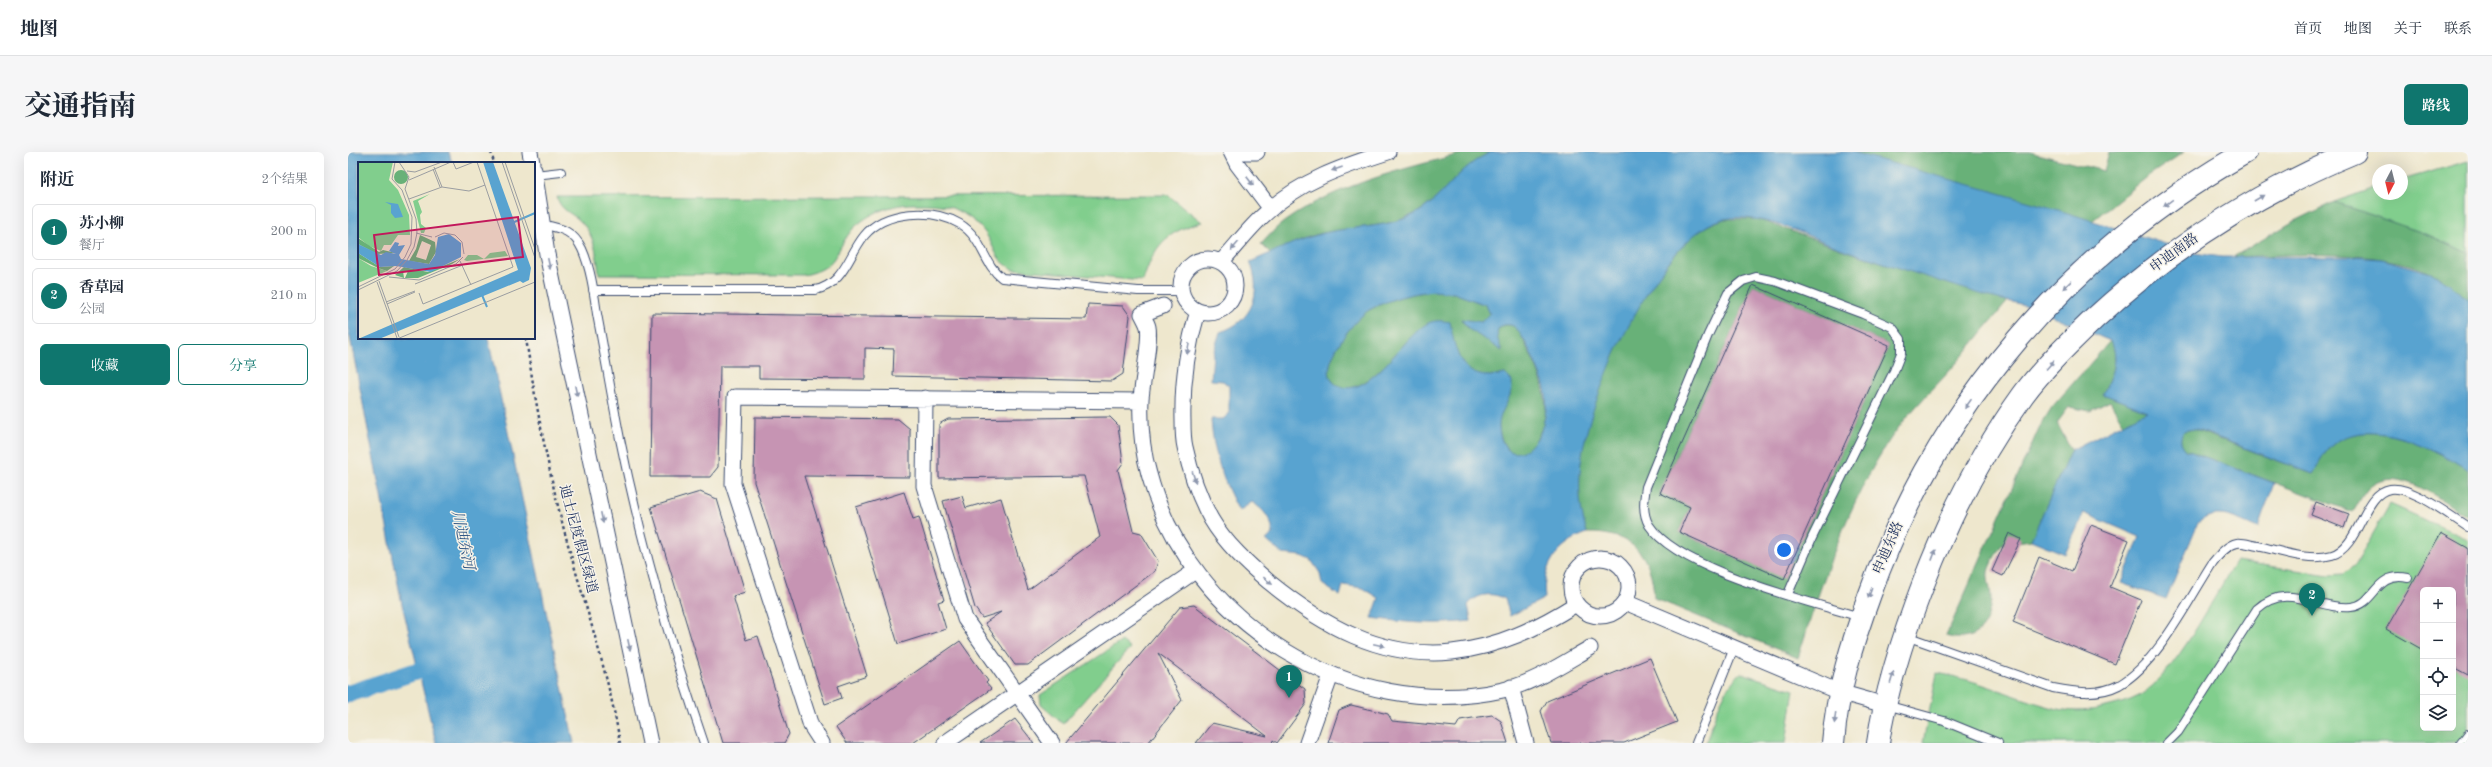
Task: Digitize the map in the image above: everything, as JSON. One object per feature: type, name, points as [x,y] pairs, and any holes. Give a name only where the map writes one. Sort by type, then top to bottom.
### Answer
[{"type":"street","points":[[530,152],[532,162]]},
{"type":"street","points":[[1231,152],[1241,170],[1271,209]]},
{"type":"street","points":[[1238,152],[1257,152]]},
{"type":"street","points":[[1222,262],[1271,209],[1326,173],[1388,152]]},
{"type":"street","name":"申迪东路","points":[[1832,743],[1839,692],[1861,618],[1878,572],[1908,502],[1951,428],[1991,372],[2027,326],[2095,259],[2199,180],[2246,152]]},
{"type":"street","name":"申迪南路","points":[[1904,636],[1938,545],[1989,448],[2024,394],[2076,337],[2151,269],[2191,239],[2282,185],[2355,152]]},
{"type":"street","points":[[535,175],[544,225],[547,254],[650,743]]},
{"type":"street","points":[[1213,259],[1222,262],[1234,275],[1235,293],[1224,308],[1207,313],[1198,311],[1190,306],[1182,291],[1184,274],[1196,261],[1213,259]]},
{"type":"street","points":[[1163,306],[1142,314],[1148,328],[1141,400],[1142,436],[1148,473],[1161,513],[1180,548],[1195,571],[1227,606],[1271,642],[1300,661],[1331,675],[1380,691],[1419,697],[1445,698],[1511,688],[1542,675],[1590,648]]},
{"type":"street","points":[[1198,311],[1186,359],[1182,394],[1184,445],[1196,486],[1211,519],[1226,540],[1254,569],[1292,600],[1327,624],[1352,637],[1376,645],[1429,652],[1452,652],[1523,634],[1576,604]]},
{"type":"street","points":[[822,743],[810,726],[733,484],[735,397],[1141,400]]},
{"type":"street","points":[[925,398],[924,486],[965,619],[1052,743]]},
{"type":"street","points":[[1595,559],[1613,562],[1626,575],[1628,594],[1625,602],[1619,610],[1602,616],[1588,613],[1576,604],[1572,596],[1573,577],[1586,562],[1595,559]]},
{"type":"street","points":[[945,743],[1195,571]]},
{"type":"street","points":[[1625,602],[1839,692],[1885,705]]},
{"type":"street","points":[[1878,743],[1885,705],[1904,636]]},
{"type":"street","points":[[1307,743],[1331,675]]},
{"type":"street","points":[[1511,688],[1526,743]]},
{"type":"lane","points":[[535,169],[561,172]]},
{"type":"lane","points":[[593,290],[807,291],[823,289],[837,280],[865,235],[876,226],[894,218],[930,214],[949,218],[966,229],[978,241],[993,269],[1002,278],[1138,291],[1182,291]]},
{"type":"lane","points":[[544,225],[561,228],[574,236],[582,250],[593,290],[620,440],[637,513],[685,689],[704,743]]},
{"type":"lane","points":[[1788,594],[1812,538],[1894,371],[1901,353],[1901,338],[1892,327],[1863,314],[1775,281],[1756,277],[1743,281],[1728,293],[1708,335],[1646,487],[1643,507],[1648,524],[1662,541],[1688,557],[1733,576],[1861,618]]},
{"type":"lane","points":[[1904,636],[2053,688],[2077,693],[2099,691],[2118,685],[2135,673],[2154,654],[2213,562],[2224,550],[2237,543],[2309,557],[2322,558],[2335,555],[2345,546],[2375,498],[2382,491],[2392,488],[2404,489],[2414,494],[2468,527]]},
{"type":"lane","points":[[2167,743],[2178,732],[2258,609],[2266,602],[2279,596],[2294,597],[2326,605],[2353,607],[2363,602],[2377,586],[2388,578],[2398,576],[2408,578]]},
{"type":"lane","points":[[1696,743],[1734,648]]},
{"type":"lane","points":[[1885,705],[1944,721],[1998,743]]},
{"type":"lane","points":[[2461,743],[2468,734]]},
{"type":"path","points":[[491,152],[494,162]]},
{"type":"path","name":"迪士尼度假区绿道","points":[[526,339],[544,445],[562,525],[612,697],[620,743]]},
{"type":"green space","points":[[1467,152],[1492,152],[1480,158],[1459,174],[1434,200],[1424,208],[1403,219],[1379,225],[1331,231],[1294,243],[1271,254],[1261,244],[1285,221],[1327,197],[1350,187],[1396,171]]},
{"type":"green space","points":[[1852,152],[2029,152],[2104,171],[2109,152],[2184,152],[2145,178],[2092,221]]},
{"type":"green space","points":[[2468,161],[2468,253],[2426,234],[2334,202],[2372,189],[2372,200],[2408,200],[2408,178]]},
{"type":"green space","points":[[1168,195],[1202,222],[1179,231],[1163,242],[1152,258],[1143,281],[1013,269],[1007,266],[999,258],[986,234],[970,218],[949,207],[924,204],[900,205],[873,214],[858,224],[851,231],[834,259],[829,264],[815,272],[804,275],[599,274],[596,253],[590,234],[578,219],[561,206],[557,197]]},
{"type":"green space","points":[[2334,202],[2426,234],[2468,253],[2468,300],[2446,282],[2431,273],[2409,265],[2386,260],[2360,256],[2334,255],[2233,257],[2289,224]]},
{"type":"green space","points":[[1724,219],[1757,219],[1852,253],[2008,301],[1953,367],[1905,419],[1877,460],[1849,515],[1827,571],[1798,658],[1654,598],[1653,583],[1649,570],[1644,558],[1637,549],[1616,537],[1587,533],[1580,508],[1579,482],[1582,452],[1590,419],[1616,349],[1653,284],[1674,256],[1695,234],[1708,225]],"holes":[[[1753,285],[1889,345],[1784,578],[1679,532],[1690,507],[1660,493]]]},
{"type":"green space","points":[[1433,291],[1454,293],[1486,305],[1490,314],[1482,322],[1461,320],[1469,329],[1502,350],[1497,338],[1499,328],[1504,325],[1509,325],[1516,328],[1521,336],[1542,383],[1546,407],[1541,430],[1535,441],[1526,451],[1521,453],[1513,453],[1508,450],[1500,434],[1499,423],[1501,411],[1512,391],[1505,374],[1491,376],[1479,375],[1470,371],[1458,356],[1449,322],[1440,321],[1429,323],[1417,331],[1384,366],[1373,376],[1360,384],[1349,388],[1337,385],[1331,378],[1329,369],[1332,357],[1346,334],[1362,315],[1377,306],[1392,300],[1417,293]]},
{"type":"green space","points":[[2110,341],[2113,348],[2114,361],[2111,374],[2103,394],[2147,411],[2123,424],[2110,401],[2090,411],[2069,407],[2057,423],[2071,450],[2031,540],[2002,544],[1992,561],[1988,572],[1991,594],[1990,607],[1988,616],[1979,630],[1973,635],[1965,638],[1946,636],[2039,428],[2052,407]]},
{"type":"green space","points":[[2193,429],[2313,474],[2329,448],[2344,438],[2361,433],[2380,433],[2400,437],[2437,452],[2468,470],[2468,517],[2418,486],[2404,481],[2390,479],[2377,482],[2366,491],[2353,512],[2186,450],[2180,441],[2181,436],[2184,431]]},
{"type":"green space","points":[[2390,504],[2468,539],[2468,743],[1923,743],[1937,673],[1981,684],[2056,709],[2083,711],[2111,706],[2126,702],[2139,696],[2167,671],[2193,634],[2236,561],[2329,575],[2343,574],[2355,565]]},
{"type":"green space","points":[[1122,641],[1130,648],[1063,724],[1041,705],[1040,695]]},
{"type":"green space","points":[[1741,673],[1794,690],[1786,743],[1706,743],[1715,715],[1724,695],[1729,686]]},
{"type":"water","name":"川迪东河","points":[[348,152],[449,152],[452,162],[358,162],[358,339],[488,339],[574,743],[436,743],[402,604],[348,327]]},
{"type":"water","points":[[1492,152],[1852,152],[2052,208],[2194,253],[2222,257],[2350,257],[2382,259],[2431,273],[2451,284],[2468,300],[2468,470],[2437,452],[2399,437],[2380,433],[2361,433],[2344,438],[2329,448],[2313,474],[2206,433],[2193,429],[2184,431],[2181,436],[2181,441],[2186,450],[2274,483],[2258,528],[2235,518],[2220,515],[2213,515],[2198,523],[2166,599],[2121,583],[2140,537],[2084,513],[2065,554],[2031,540],[2071,450],[2147,411],[2103,394],[2113,368],[2114,361],[2113,348],[2110,341],[2024,305],[1990,297],[1905,270],[1839,248],[1790,228],[1756,219],[1724,219],[1707,226],[1690,239],[1674,256],[1645,296],[1623,337],[1606,375],[1590,419],[1584,442],[1580,487],[1581,510],[1587,533],[1567,543],[1553,558],[1546,576],[1544,587],[1545,598],[1510,616],[1505,599],[1495,595],[1480,596],[1468,605],[1471,621],[1422,623],[1372,618],[1379,598],[1363,588],[1343,585],[1340,596],[1322,584],[1320,573],[1311,560],[1302,556],[1282,554],[1266,540],[1273,534],[1267,515],[1260,508],[1252,502],[1239,511],[1224,478],[1212,431],[1211,419],[1223,419],[1229,414],[1229,386],[1223,381],[1211,380],[1213,354],[1220,332],[1240,321],[1247,314],[1252,305],[1255,295],[1255,285],[1254,273],[1250,262],[1291,244],[1317,235],[1391,223],[1415,214],[1435,200],[1469,165]],"holes":[[[1433,291],[1454,293],[1486,305],[1490,314],[1481,322],[1461,319],[1469,329],[1502,351],[1497,336],[1498,329],[1504,325],[1513,326],[1519,332],[1537,366],[1546,394],[1545,415],[1538,437],[1529,448],[1523,451],[1517,453],[1511,452],[1506,448],[1499,432],[1501,416],[1509,397],[1512,381],[1505,374],[1491,376],[1479,375],[1470,371],[1459,356],[1455,346],[1450,322],[1433,321],[1421,328],[1375,375],[1362,384],[1349,388],[1337,385],[1331,378],[1329,369],[1332,357],[1338,346],[1354,324],[1369,310],[1400,297],[1417,293]]]},
{"type":"building","points":[[1753,285],[1889,345],[1784,579],[1679,532],[1690,507],[1660,493]]},
{"type":"building","points":[[1088,304],[1123,306],[1130,316],[1123,374],[1112,381],[893,376],[894,349],[865,348],[865,379],[759,378],[759,366],[720,366],[718,467],[710,477],[650,477],[652,313],[1086,319]]},
{"type":"building","points":[[755,417],[898,419],[910,429],[910,477],[804,476],[867,676],[838,686],[842,698],[825,704],[754,482]]},
{"type":"building","points":[[1110,417],[1118,425],[1123,463],[1118,470],[1133,531],[1141,533],[1158,561],[1155,571],[1028,665],[1015,665],[985,623],[1001,612],[982,618],[975,608],[943,501],[962,496],[966,508],[1001,498],[1028,590],[1100,537],[1084,476],[939,478],[939,424],[948,419]]},
{"type":"building","points":[[700,492],[717,499],[745,592],[733,596],[746,640],[758,636],[789,734],[784,743],[723,743],[651,507]]},
{"type":"building","points":[[904,492],[913,519],[919,517],[944,600],[938,602],[946,629],[898,644],[856,507]]},
{"type":"building","points":[[2316,502],[2349,514],[2344,528],[2311,515]]},
{"type":"building","points":[[2091,525],[2129,540],[2110,587],[2141,600],[2115,664],[2013,622],[2039,557],[2072,571]]},
{"type":"building","points":[[2009,533],[2021,539],[2003,576],[1992,571]]},
{"type":"building","points":[[2441,533],[2468,548],[2468,675],[2456,669],[2456,587],[2420,587],[2420,648],[2386,629]]},
{"type":"building","points":[[1194,605],[1305,689],[1306,704],[1277,743],[1273,740],[1272,743],[1196,743],[1212,723],[1267,736],[1158,653],[1182,700],[1148,743],[1066,743],[1180,607]]},
{"type":"building","points":[[960,641],[988,681],[986,683],[991,689],[913,743],[847,743],[836,727]]},
{"type":"building","points":[[1650,658],[1677,722],[1624,743],[1551,743],[1541,711],[1547,701]]},
{"type":"building","points":[[1351,705],[1388,714],[1392,721],[1456,727],[1460,720],[1492,715],[1501,721],[1508,743],[1328,743],[1339,710]]},
{"type":"building","points":[[1015,719],[1034,743],[980,743]]},
{"type":"waterway","points":[[348,694],[441,663]]},
{"type":"place","name":"香草园","points":[[2312,616]]},
{"type":"place","name":"苏小柳","points":[[1289,698]]}]
